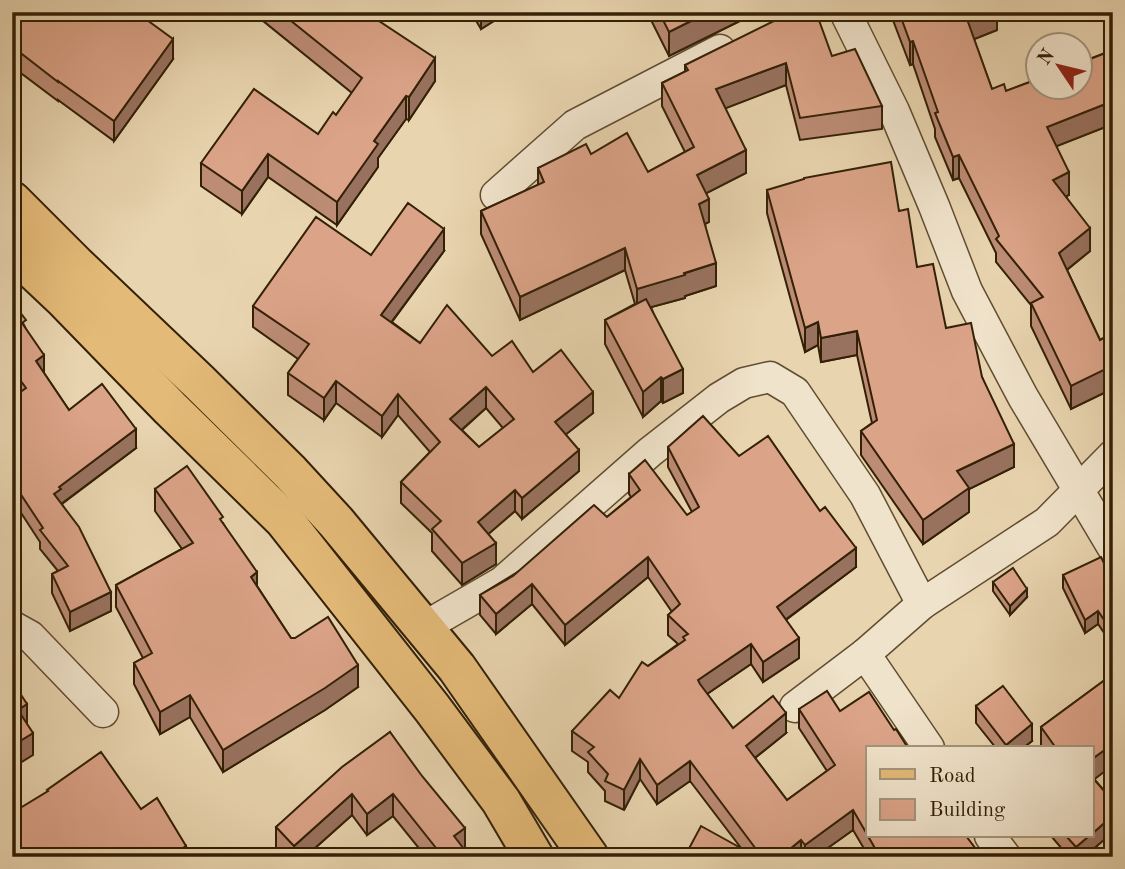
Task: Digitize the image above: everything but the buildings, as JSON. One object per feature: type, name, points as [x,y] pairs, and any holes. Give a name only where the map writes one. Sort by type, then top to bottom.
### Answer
[{"type":"main road","points":[[12,201],[290,472],[352,540],[457,668],[589,857]]},
{"type":"main road","points":[[12,250],[284,520],[432,708],[501,802],[534,857]]},
{"type":"street","points":[[845,12],[894,111],[967,291],[1023,397],[1113,548]]},
{"type":"street","points":[[496,195],[575,125],[740,40]]},
{"type":"street","points":[[424,627],[502,582],[650,452],[719,398],[744,383],[770,377],[795,392],[865,495],[922,604]]},
{"type":"street","points":[[794,707],[865,654],[922,604],[1047,522],[1113,455]]},
{"type":"street","points":[[12,626],[30,636],[103,712]]},
{"type":"street","points":[[865,654],[928,746]]},
{"type":"street","points":[[992,838],[1006,857]]}]
